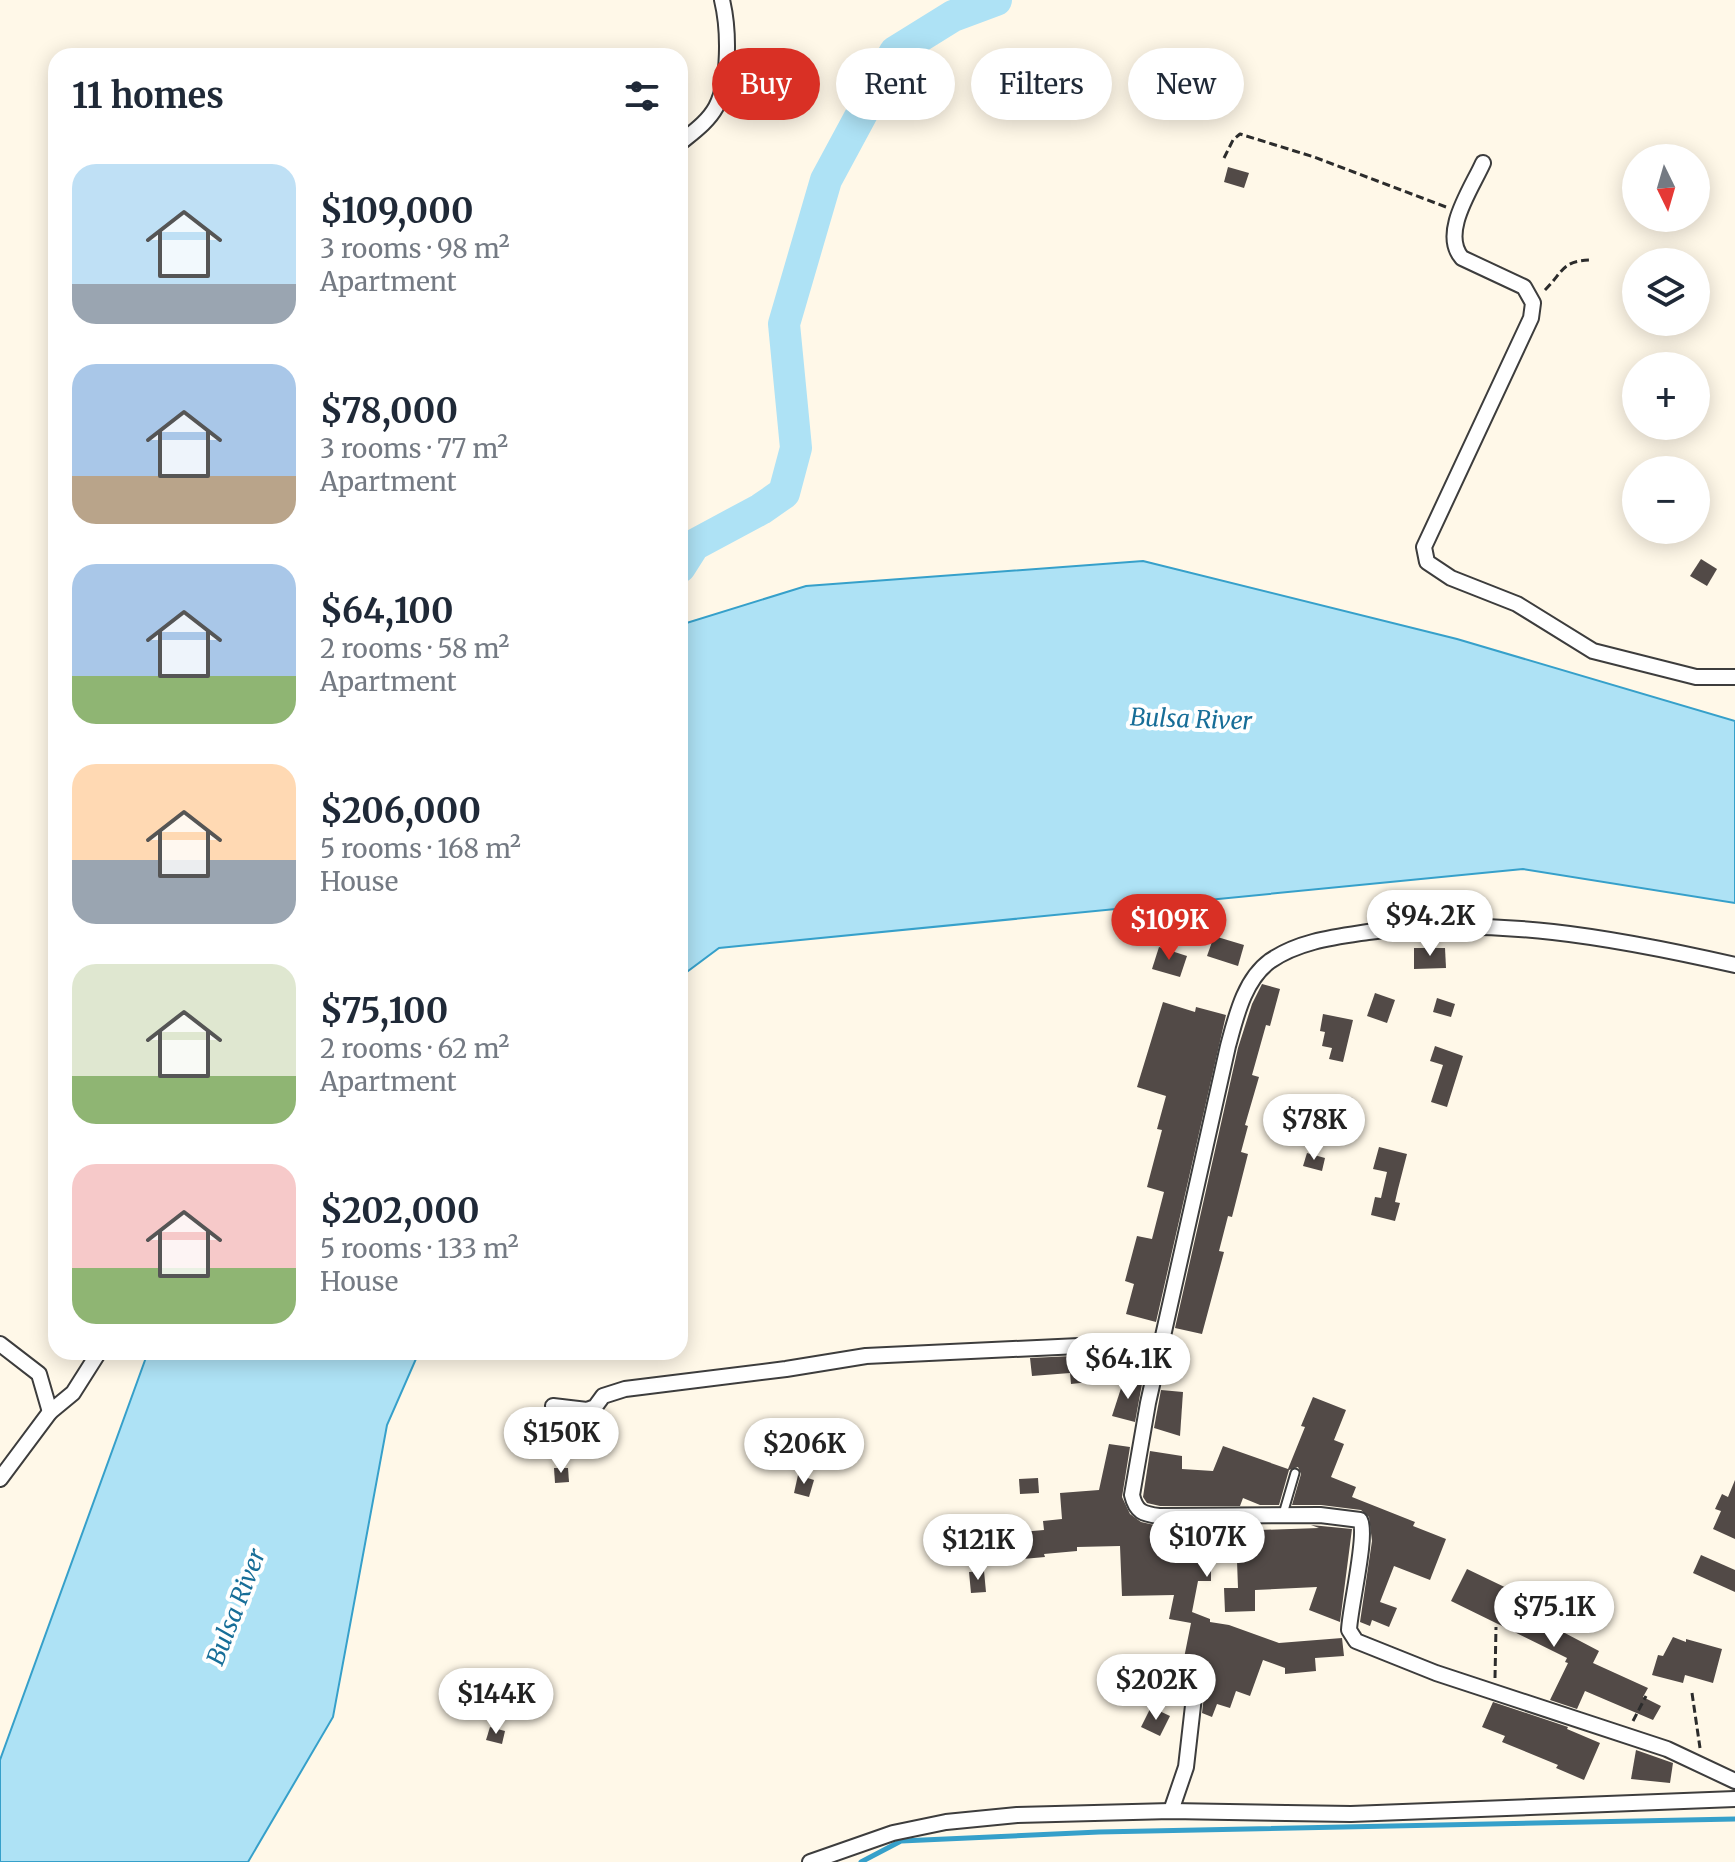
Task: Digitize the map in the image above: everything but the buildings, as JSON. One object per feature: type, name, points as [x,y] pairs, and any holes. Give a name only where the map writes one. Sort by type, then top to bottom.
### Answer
[{"type":"street","points":[[688,137],[715,108],[722,86],[728,30],[722,0]]},
{"type":"street","points":[[1483,163],[1453,237],[1457,252],[1462,258],[1524,287],[1531,295],[1531,318],[1424,547],[1427,562],[1451,578],[1517,604],[1593,651],[1696,677],[1735,677]]},
{"type":"street","points":[[1735,965],[1629,941],[1479,927],[1395,929],[1345,935],[1297,947],[1269,962],[1255,976],[1236,1017],[1195,1186],[1148,1403],[1132,1495],[1134,1506],[1142,1513],[1159,1516],[1354,1517],[1363,1525],[1364,1533],[1349,1617],[1352,1638],[1365,1647],[1494,1693],[1627,1734],[1702,1764],[1735,1781]]},
{"type":"street","points":[[553,1406],[587,1410],[595,1407],[603,1396],[625,1389],[866,1356],[1163,1342]]},
{"type":"street","points":[[0,1344],[39,1374],[50,1412]]},
{"type":"street","points":[[0,1479],[50,1412],[73,1393],[94,1360]]},
{"type":"street","points":[[1171,1811],[1186,1767],[1195,1688]]},
{"type":"street","points":[[810,1862],[893,1833],[946,1822],[1017,1815],[1171,1811],[1351,1814],[1735,1799]]},
{"type":"lane","points":[[1283,1516],[1295,1473]]},
{"type":"path","points":[[1224,158],[1233,140],[1240,134],[1301,153],[1461,213]]},
{"type":"path","points":[[1531,295],[1545,291],[1571,262],[1593,260]]},
{"type":"path","points":[[1494,1693],[1496,1627]]},
{"type":"path","points":[[1692,1693],[1702,1764]]},
{"type":"path","points":[[1627,1734],[1646,1696]]},
{"type":"water","name":"Bulsa River","points":[[1143,561],[1457,639],[1735,721],[1735,903],[1523,869],[719,948],[688,971],[688,623],[806,586]]},
{"type":"water","name":"Bulsa River","points":[[145,1360],[415,1360],[387,1425],[333,1717],[248,1862],[0,1862],[0,1760]]},
{"type":"waterway","points":[[688,554],[694,545],[784,493],[796,448],[784,324],[826,180],[895,52],[953,16],[996,0]]},
{"type":"waterway","points":[[861,1862],[901,1841],[1099,1832],[1735,1819]]}]
